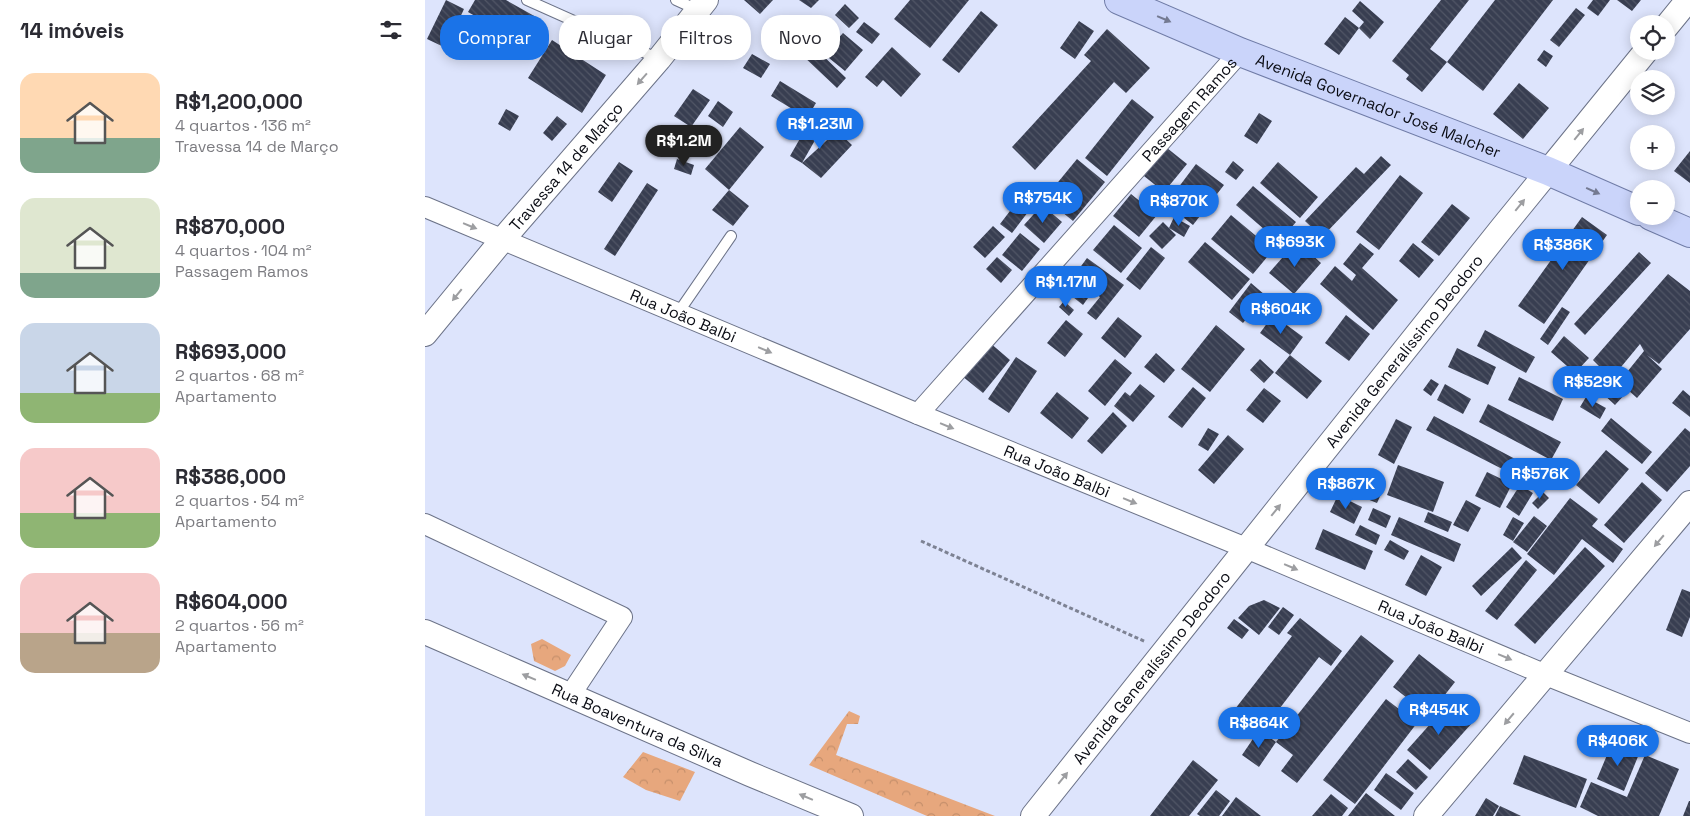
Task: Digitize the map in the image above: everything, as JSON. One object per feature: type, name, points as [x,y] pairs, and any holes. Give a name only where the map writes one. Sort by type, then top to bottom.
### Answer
[{"type":"main road","name":"Avenida Governador José Malcher","points":[[1119,0],[1240,52],[1548,171],[1630,207]]},
{"type":"main road","points":[[1672,225],[1690,233]]},
{"type":"street","points":[[1675,16],[1688,0]]},
{"type":"street","name":"Travessa 14 de Março","points":[[425,334],[503,239],[659,59],[702,5]]},
{"type":"street","name":"Passagem Ramos","points":[[918,414],[1240,52]]},
{"type":"street","name":"Avenida Generalíssimo Deodoro","points":[[1033,816],[1639,60]]},
{"type":"street","name":"Rua João Balbi","points":[[425,207],[918,414],[1690,733]]},
{"type":"street","points":[[1426,816],[1690,503]]},
{"type":"street","points":[[425,524],[622,617],[571,694]]},
{"type":"street","name":"Rua Boaventura da Silva","points":[[425,632],[851,816]]},
{"type":"lane","points":[[527,0],[659,59]]},
{"type":"lane","points":[[676,0],[702,5]]},
{"type":"lane","points":[[678,313],[731,236]]},
{"type":"path","points":[[921,541],[1165,651]]},
{"type":"green space","points":[[542,639],[571,655],[565,666],[555,671],[534,661],[531,644]]},
{"type":"green space","points":[[849,711],[860,716],[858,724],[847,724],[836,755],[995,816],[927,816],[809,765]]},
{"type":"green space","points":[[643,752],[695,772],[680,801],[646,790],[623,777]]},
{"type":"building","points":[[446,0],[464,9],[461,15],[440,15],[440,45],[427,39]]},
{"type":"building","points":[[475,0],[506,0],[532,15],[473,15],[468,12]]},
{"type":"building","points":[[744,0],[773,0],[760,14]]},
{"type":"building","points":[[799,0],[819,0],[811,8]]},
{"type":"building","points":[[910,0],[969,0],[930,48],[894,19]]},
{"type":"building","points":[[1441,0],[1469,0],[1430,49],[1447,62],[1422,92],[1406,79],[1409,75],[1392,61]]},
{"type":"building","points":[[1495,0],[1553,0],[1483,91],[1447,62]]},
{"type":"building","points":[[1593,0],[1610,0],[1598,16],[1587,8]]},
{"type":"building","points":[[1617,0],[1641,0],[1632,11]]},
{"type":"building","points":[[1360,1],[1384,22],[1370,39],[1359,28],[1364,22],[1352,11]]},
{"type":"building","points":[[845,4],[859,18],[849,28],[840,20],[840,15],[835,15]]},
{"type":"building","points":[[1576,8],[1585,15],[1559,47],[1550,40]]},
{"type":"building","points":[[981,11],[998,25],[959,73],[942,60]]},
{"type":"building","points":[[1345,17],[1359,28],[1339,55],[1324,44]]},
{"type":"building","points":[[1079,21],[1094,31],[1075,59],[1060,48]]},
{"type":"building","points":[[864,22],[880,34],[872,44],[856,32]]},
{"type":"building","points":[[1107,29],[1150,68],[1126,93],[1114,82],[1035,170],[1012,147],[1091,61],[1084,55]]},
{"type":"building","points":[[843,33],[863,50],[845,71],[831,60],[840,60],[840,36]]},
{"type":"building","points":[[552,40],[559,45],[559,60],[583,60],[606,75],[582,113],[528,78],[539,60],[549,60],[549,45]]},
{"type":"building","points":[[892,47],[921,74],[901,97],[883,80],[877,87],[865,77]]},
{"type":"building","points":[[1544,50],[1553,56],[1546,67],[1537,60]]},
{"type":"building","points":[[752,54],[770,64],[761,78],[743,68],[748,60],[751,60]]},
{"type":"building","points":[[807,60],[827,60],[846,78],[837,88]]},
{"type":"building","points":[[780,81],[816,103],[807,118],[771,96]]},
{"type":"building","points":[[1519,83],[1549,108],[1523,139],[1493,114]]},
{"type":"building","points":[[693,89],[710,100],[691,127],[674,116]]},
{"type":"building","points":[[1132,99],[1154,117],[1107,176],[1085,158]]},
{"type":"building","points":[[718,101],[733,112],[723,127],[708,116]]},
{"type":"building","points":[[506,109],[519,116],[510,131],[498,124]]},
{"type":"building","points":[[1259,113],[1272,121],[1257,144],[1244,136]]},
{"type":"building","points":[[557,116],[567,124],[552,141],[543,133]]},
{"type":"building","points":[[810,121],[822,128],[802,163],[790,156]]},
{"type":"building","points":[[740,127],[764,147],[729,190],[705,169]]},
{"type":"building","points":[[837,131],[852,145],[821,178],[802,163]]},
{"type":"building","points":[[1167,148],[1187,164],[1164,192],[1144,176]]},
{"type":"building","points":[[1690,151],[1690,183],[1674,171]]},
{"type":"building","points":[[1381,156],[1391,165],[1322,237],[1305,221],[1356,167],[1364,174]]},
{"type":"building","points":[[677,159],[694,165],[691,175],[674,169]]},
{"type":"building","points":[[1077,159],[1105,182],[1073,221],[1045,198]]},
{"type":"building","points":[[1233,161],[1244,170],[1236,180],[1225,172]]},
{"type":"building","points":[[619,162],[633,171],[612,202],[598,192]]},
{"type":"building","points":[[1278,162],[1318,197],[1300,218],[1260,183]]},
{"type":"building","points":[[1196,164],[1224,185],[1193,225],[1166,204]]},
{"type":"building","points":[[1400,175],[1423,193],[1379,250],[1356,232]]},
{"type":"building","points":[[647,183],[658,190],[615,256],[604,249]]},
{"type":"building","points":[[1029,186],[1041,195],[1012,233],[1000,224]]},
{"type":"building","points":[[1253,186],[1296,222],[1279,242],[1236,205]]},
{"type":"building","points":[[729,190],[749,206],[733,226],[712,210]]},
{"type":"building","points":[[1131,194],[1157,215],[1139,237],[1113,216]]},
{"type":"building","points":[[1452,204],[1470,218],[1439,256],[1421,242]]},
{"type":"building","points":[[1042,205],[1062,222],[1044,243],[1024,225]]},
{"type":"building","points":[[1231,215],[1273,250],[1253,274],[1211,239]]},
{"type":"building","points":[[1174,217],[1190,226],[1184,237],[1169,228]]},
{"type":"building","points":[[1582,217],[1607,235],[1544,324],[1518,306]]},
{"type":"building","points":[[1163,222],[1176,235],[1162,249],[1149,236]]},
{"type":"building","points":[[1114,225],[1142,248],[1121,273],[1093,250]]},
{"type":"building","points":[[993,226],[1005,237],[985,258],[973,247]]},
{"type":"building","points":[[1020,233],[1040,249],[1022,271],[1002,255]]},
{"type":"building","points":[[1297,241],[1321,263],[1294,294],[1269,273]]},
{"type":"building","points":[[1205,242],[1250,279],[1232,300],[1188,262]]},
{"type":"building","points":[[1360,243],[1374,254],[1362,268],[1398,300],[1373,330],[1320,284],[1335,266],[1352,281],[1356,275],[1343,264]]},
{"type":"building","points":[[1413,243],[1434,260],[1419,278],[1399,261]]},
{"type":"building","points":[[1151,247],[1165,258],[1140,290],[1126,279]]},
{"type":"building","points":[[1639,252],[1651,263],[1585,335],[1574,324]]},
{"type":"building","points":[[997,257],[1012,270],[1001,283],[986,269]]},
{"type":"building","points":[[1087,258],[1124,285],[1096,320],[1087,313],[1100,297],[1073,277]]},
{"type":"building","points":[[1668,274],[1690,291],[1690,329],[1659,364],[1647,355],[1662,369],[1637,398],[1619,382],[1644,351],[1640,344],[1612,378],[1627,392],[1615,405],[1588,380],[1600,367],[1593,360]]},
{"type":"building","points":[[1064,278],[1088,298],[1083,305],[1058,285]]},
{"type":"building","points":[[1251,283],[1265,295],[1243,323],[1229,312]]},
{"type":"building","points":[[1064,301],[1074,310],[1069,316],[1059,307]]},
{"type":"building","points":[[1562,307],[1570,312],[1548,345],[1540,339]]},
{"type":"building","points":[[1273,315],[1303,337],[1290,355],[1260,333]]},
{"type":"building","points":[[1346,315],[1370,334],[1349,361],[1325,343]]},
{"type":"building","points":[[1118,317],[1142,336],[1125,358],[1101,338]]},
{"type":"building","points":[[1066,320],[1083,334],[1065,357],[1047,343]]},
{"type":"building","points":[[1216,325],[1245,349],[1210,392],[1181,369]]},
{"type":"building","points":[[1485,330],[1535,357],[1526,373],[1477,346]]},
{"type":"building","points":[[1564,336],[1589,358],[1575,373],[1551,352]]},
{"type":"building","points":[[989,342],[1010,360],[983,393],[962,376]]},
{"type":"building","points":[[1457,348],[1496,367],[1488,385],[1448,367]]},
{"type":"building","points":[[1156,353],[1175,370],[1164,383],[1144,367]]},
{"type":"building","points":[[1290,355],[1322,381],[1307,399],[1275,373]]},
{"type":"building","points":[[1016,357],[1037,371],[1009,413],[988,399]]},
{"type":"building","points":[[1115,359],[1132,373],[1105,406],[1088,391]]},
{"type":"building","points":[[1260,359],[1274,372],[1264,383],[1250,370]]},
{"type":"building","points":[[1519,377],[1563,399],[1553,421],[1508,400]]},
{"type":"building","points":[[1431,379],[1439,384],[1431,396],[1423,390]]},
{"type":"building","points":[[1140,384],[1155,396],[1133,422],[1114,406],[1125,392],[1130,396]]},
{"type":"building","points":[[1445,384],[1471,399],[1463,414],[1437,400]]},
{"type":"building","points":[[1193,387],[1206,398],[1182,428],[1168,417]]},
{"type":"building","points":[[1264,388],[1281,401],[1263,423],[1246,410]]},
{"type":"building","points":[[1683,390],[1690,396],[1690,417],[1672,403]]},
{"type":"building","points":[[1057,392],[1089,418],[1072,439],[1040,413]]},
{"type":"building","points":[[1586,397],[1606,408],[1600,419],[1580,407]]},
{"type":"building","points":[[1488,404],[1561,442],[1551,460],[1479,422]]},
{"type":"building","points":[[1113,412],[1127,426],[1102,454],[1087,441]]},
{"type":"building","points":[[1434,416],[1519,461],[1512,474],[1426,430]]},
{"type":"building","points":[[1611,418],[1652,452],[1642,464],[1601,431]]},
{"type":"building","points":[[1396,419],[1412,427],[1394,464],[1378,455]]},
{"type":"building","points":[[1208,428],[1219,434],[1208,451],[1198,445]]},
{"type":"building","points":[[1685,428],[1690,432],[1690,466],[1667,492],[1645,473]]},
{"type":"building","points":[[1228,435],[1244,449],[1214,484],[1198,470]]},
{"type":"building","points":[[1606,450],[1629,469],[1599,504],[1576,485]]},
{"type":"building","points":[[1398,465],[1444,482],[1433,512],[1387,495]]},
{"type":"building","points":[[1528,465],[1545,473],[1538,487],[1521,480]]},
{"type":"building","points":[[1487,472],[1512,484],[1500,508],[1475,496]]},
{"type":"building","points":[[1642,482],[1662,500],[1624,543],[1604,525]]},
{"type":"building","points":[[1368,483],[1383,490],[1377,503],[1362,497]]},
{"type":"building","points":[[1520,485],[1533,493],[1519,516],[1506,507]]},
{"type":"building","points":[[1543,492],[1549,498],[1538,509],[1532,503]]},
{"type":"building","points":[[1338,495],[1362,507],[1354,524],[1330,512]]},
{"type":"building","points":[[1570,498],[1598,519],[1592,526],[1623,549],[1613,563],[1582,539],[1554,575],[1527,554]]},
{"type":"building","points":[[1466,500],[1481,508],[1468,532],[1453,525]]},
{"type":"building","points":[[1373,508],[1391,516],[1386,528],[1368,520]]},
{"type":"building","points":[[1428,512],[1452,522],[1448,532],[1424,522]]},
{"type":"building","points":[[1534,516],[1547,526],[1527,552],[1513,542]]},
{"type":"building","points":[[1399,517],[1461,544],[1454,562],[1391,535]]},
{"type":"building","points":[[1513,517],[1524,523],[1513,541],[1503,535]]},
{"type":"building","points":[[1360,525],[1380,535],[1376,545],[1355,535]]},
{"type":"building","points":[[1323,529],[1373,551],[1365,570],[1315,549]]},
{"type":"building","points":[[1390,540],[1409,551],[1404,560],[1384,550]]},
{"type":"building","points":[[1512,547],[1522,558],[1481,596],[1472,586]]},
{"type":"building","points":[[1585,547],[1605,566],[1535,644],[1514,625]]},
{"type":"building","points":[[1421,555],[1442,567],[1426,596],[1405,585]]},
{"type":"building","points":[[1526,560],[1537,570],[1497,620],[1485,611]]},
{"type":"building","points":[[1682,589],[1690,592],[1690,617],[1682,637],[1666,630]]},
{"type":"building","points":[[1264,600],[1280,608],[1259,635],[1238,618],[1249,606]]},
{"type":"building","points":[[1283,607],[1294,615],[1279,635],[1268,627]]},
{"type":"building","points":[[1300,618],[1342,651],[1331,666],[1319,657],[1263,730],[1235,709],[1292,636],[1287,633]]},
{"type":"building","points":[[1234,619],[1249,630],[1242,639],[1227,628]]},
{"type":"building","points":[[1361,635],[1394,661],[1297,783],[1281,771],[1293,755],[1276,742]]},
{"type":"building","points":[[1419,654],[1455,682],[1429,715],[1393,687]]},
{"type":"building","points":[[1386,699],[1417,723],[1355,804],[1323,780]]},
{"type":"building","points":[[1449,703],[1472,723],[1430,770],[1407,750]]},
{"type":"building","points":[[1259,730],[1276,742],[1259,767],[1242,755]]},
{"type":"building","points":[[1612,743],[1639,754],[1624,791],[1597,779]]},
{"type":"building","points":[[1524,755],[1587,779],[1576,808],[1513,784]]},
{"type":"building","points":[[1645,755],[1679,769],[1659,816],[1598,816],[1580,807],[1591,782],[1627,797]]},
{"type":"building","points":[[1408,759],[1428,777],[1416,790],[1396,772]]},
{"type":"building","points":[[1193,760],[1218,780],[1189,816],[1150,816]]},
{"type":"building","points":[[1386,773],[1414,793],[1401,810],[1374,790]]},
{"type":"building","points":[[1216,790],[1230,801],[1219,816],[1200,816],[1197,814]]},
{"type":"building","points":[[1366,793],[1395,816],[1348,816]]},
{"type":"building","points":[[1331,794],[1348,808],[1342,816],[1312,816]]},
{"type":"building","points":[[1236,797],[1261,816],[1222,816]]},
{"type":"building","points":[[1486,798],[1499,806],[1493,816],[1475,816]]},
{"type":"building","points":[[1689,801],[1690,816],[1683,816]]},
{"type":"building","points":[[1500,806],[1517,814],[1521,816],[1495,816]]}]
